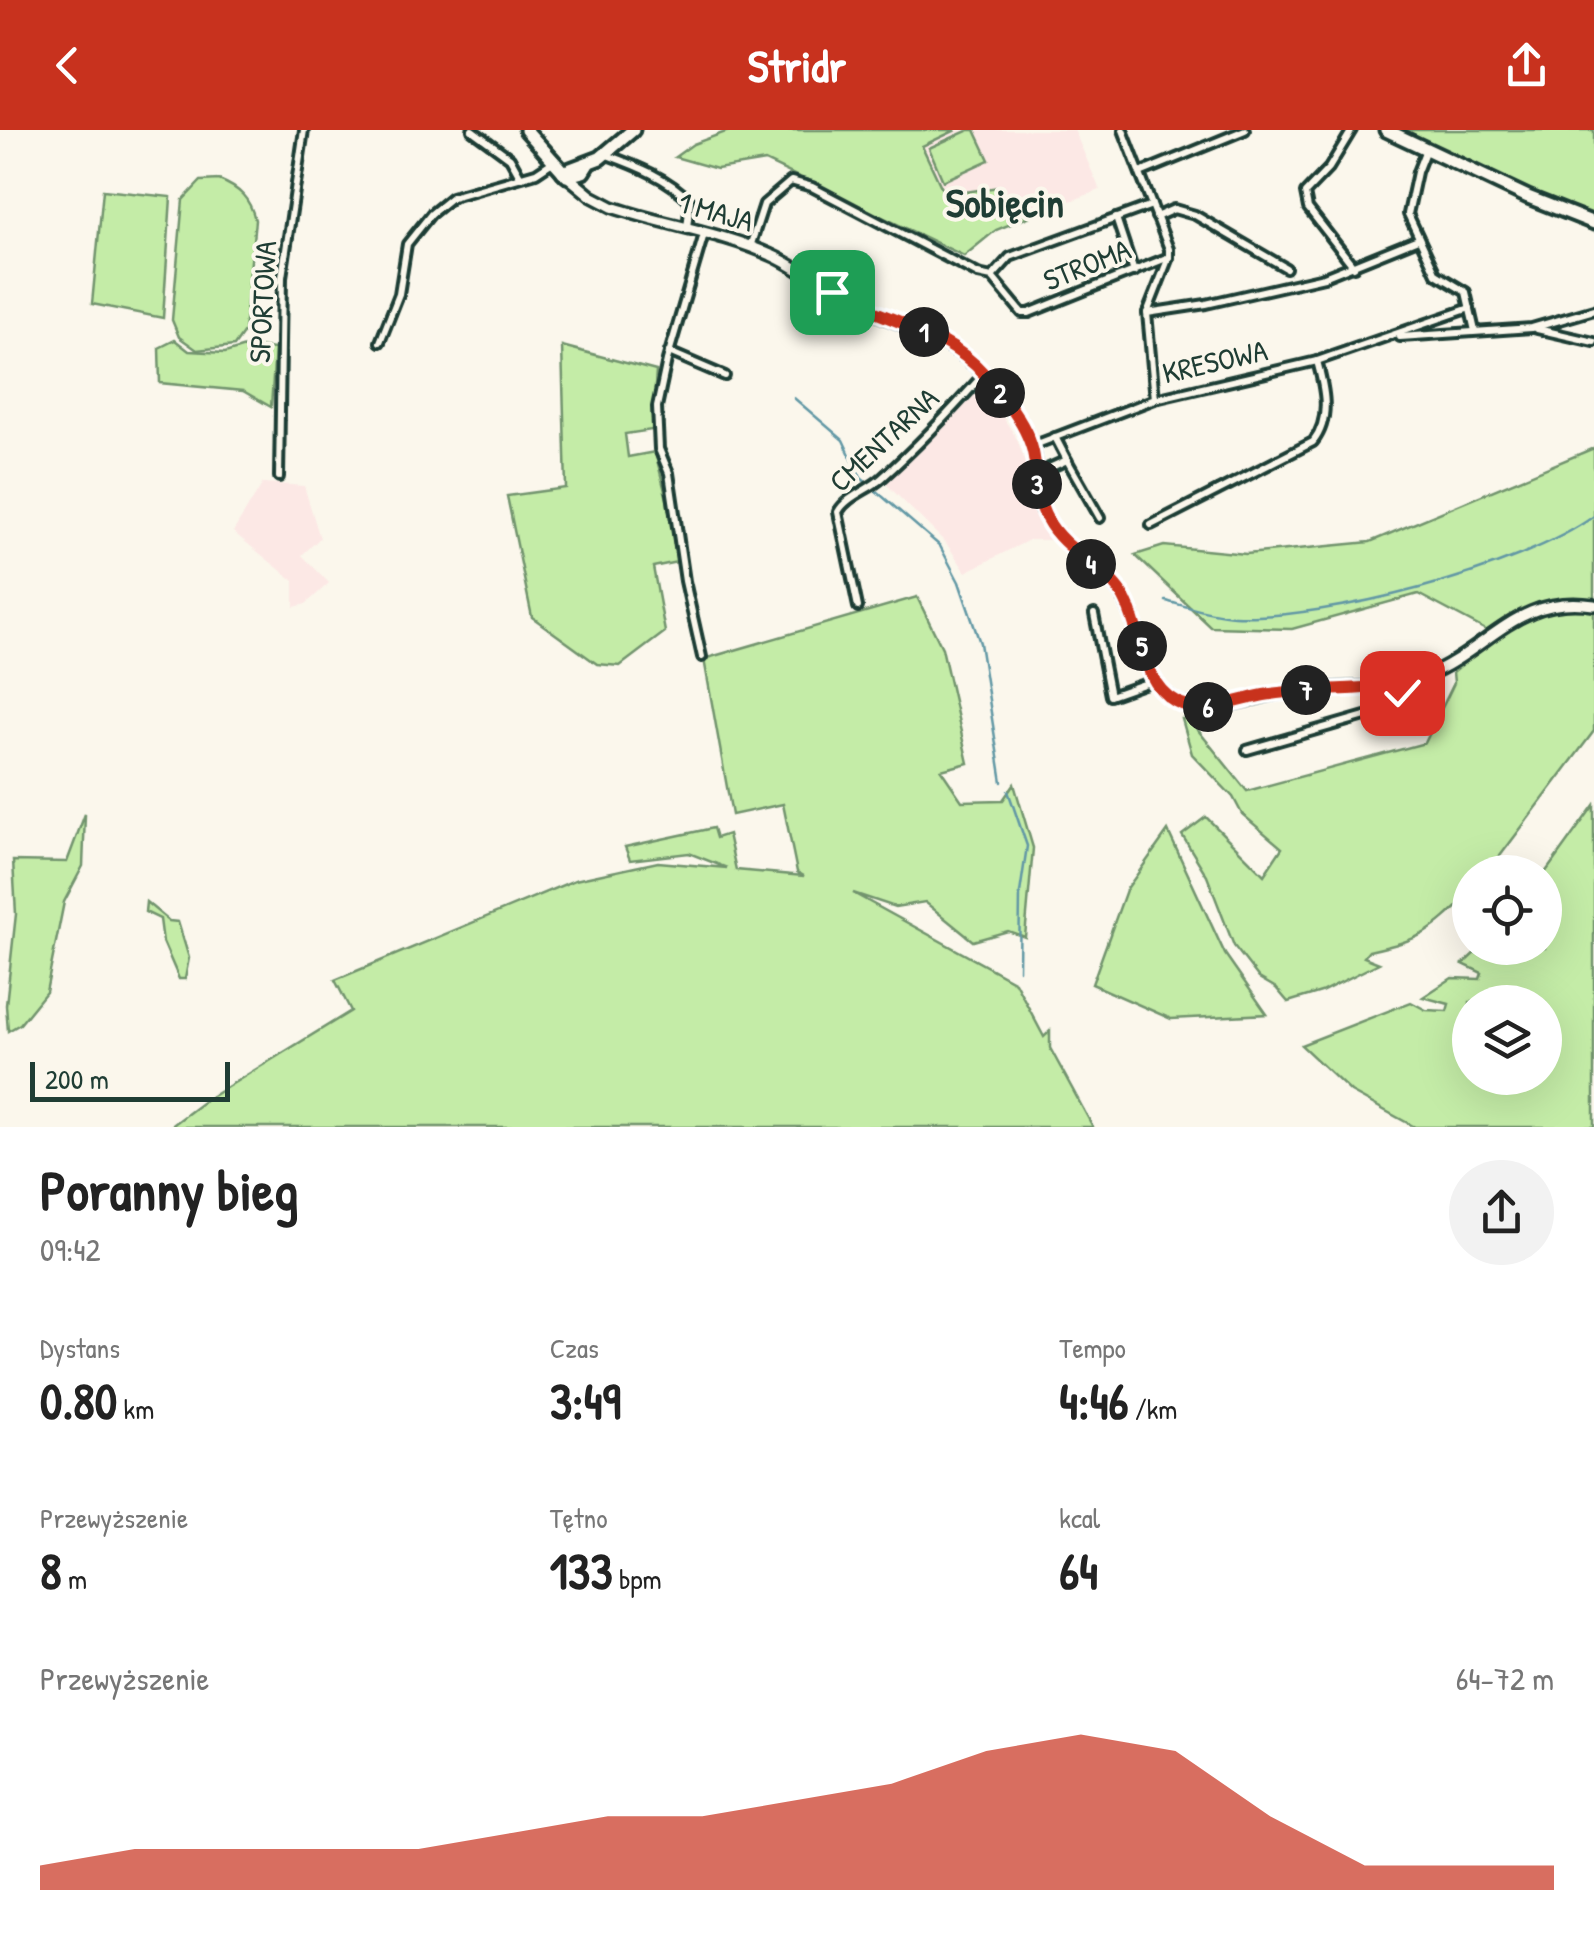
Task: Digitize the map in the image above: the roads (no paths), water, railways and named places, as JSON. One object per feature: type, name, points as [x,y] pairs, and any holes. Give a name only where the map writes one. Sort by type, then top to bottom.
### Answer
[{"type":"main road","name":"1 MAJA","points":[[526,130],[566,174]]},
{"type":"main road","points":[[566,174],[586,168],[606,155],[633,130]]},
{"type":"main road","points":[[1386,130],[1528,197],[1594,223]]},
{"type":"street","name":"SPORTOWA","points":[[279,477],[281,292],[304,130]]},
{"type":"street","points":[[472,130],[510,158],[520,176]]},
{"type":"street","points":[[1123,130],[1170,257],[1147,312],[1155,399]]},
{"type":"street","points":[[1140,173],[1245,130]]},
{"type":"street","points":[[1352,130],[1329,168],[1305,193],[1308,208],[1354,267]]},
{"type":"street","points":[[1426,149],[1409,199],[1408,214],[1436,274],[1466,292],[1476,331]]},
{"type":"street","points":[[606,155],[636,165],[677,188],[690,201],[687,228]]},
{"type":"street","points":[[380,342],[399,294],[404,253],[423,223],[452,197],[536,173],[554,161]]},
{"type":"street","points":[[582,189],[586,168]]},
{"type":"street","name":"1 MAJA","points":[[566,174],[612,207],[750,247],[791,265],[855,305],[932,336],[966,356],[984,374],[1032,446]]},
{"type":"street","points":[[750,247],[764,204],[791,181],[812,188],[978,274],[992,277],[1010,257],[1152,205]]},
{"type":"street","points":[[1156,217],[1174,209],[1194,215],[1286,268]]},
{"type":"street","points":[[1116,218],[1134,272]]},
{"type":"street","points":[[702,657],[684,581],[669,472],[659,449],[659,388],[704,234]]},
{"type":"street","points":[[1147,312],[1282,288],[1354,267],[1418,239]]},
{"type":"street","name":"STROMA","points":[[992,277],[1022,313],[1029,313],[1170,257]]},
{"type":"street","points":[[1388,338],[1470,308]]},
{"type":"street","points":[[1388,338],[1532,328],[1594,310]]},
{"type":"street","points":[[1532,328],[1594,342]]},
{"type":"street","name":"KRESOWA","points":[[1032,446],[1155,399],[1318,360],[1388,338]]},
{"type":"street","points":[[669,352],[725,376]]},
{"type":"street","points":[[1151,525],[1314,442],[1324,414],[1325,390],[1318,360]]},
{"type":"street","name":"CMENTARNA","points":[[858,607],[838,512],[842,505],[878,482],[984,374]]},
{"type":"street","points":[[1055,438],[1100,518]]},
{"type":"street","points":[[1032,446],[1040,503],[1052,528],[1122,595],[1155,680],[1175,701],[1206,708],[1297,690],[1401,684],[1429,674],[1533,610],[1562,603],[1594,605]]},
{"type":"street","points":[[1036,474],[1068,460]]},
{"type":"street","points":[[1094,614],[1110,696],[1155,680]]},
{"type":"street","points":[[1247,750],[1393,708],[1402,700],[1401,684]]},
{"type":"waterway","points":[[794,398],[843,440],[867,483]]},
{"type":"waterway","points":[[875,490],[940,546],[959,582],[980,643],[1002,782]]},
{"type":"waterway","points":[[1166,601],[1234,616],[1319,610],[1421,588],[1472,572],[1561,536],[1594,516]]},
{"type":"waterway","points":[[1008,791],[1027,846],[1020,893],[1019,970]]},
{"type":"district","name":"Sobięcin","points":[[1005,203]]}]
